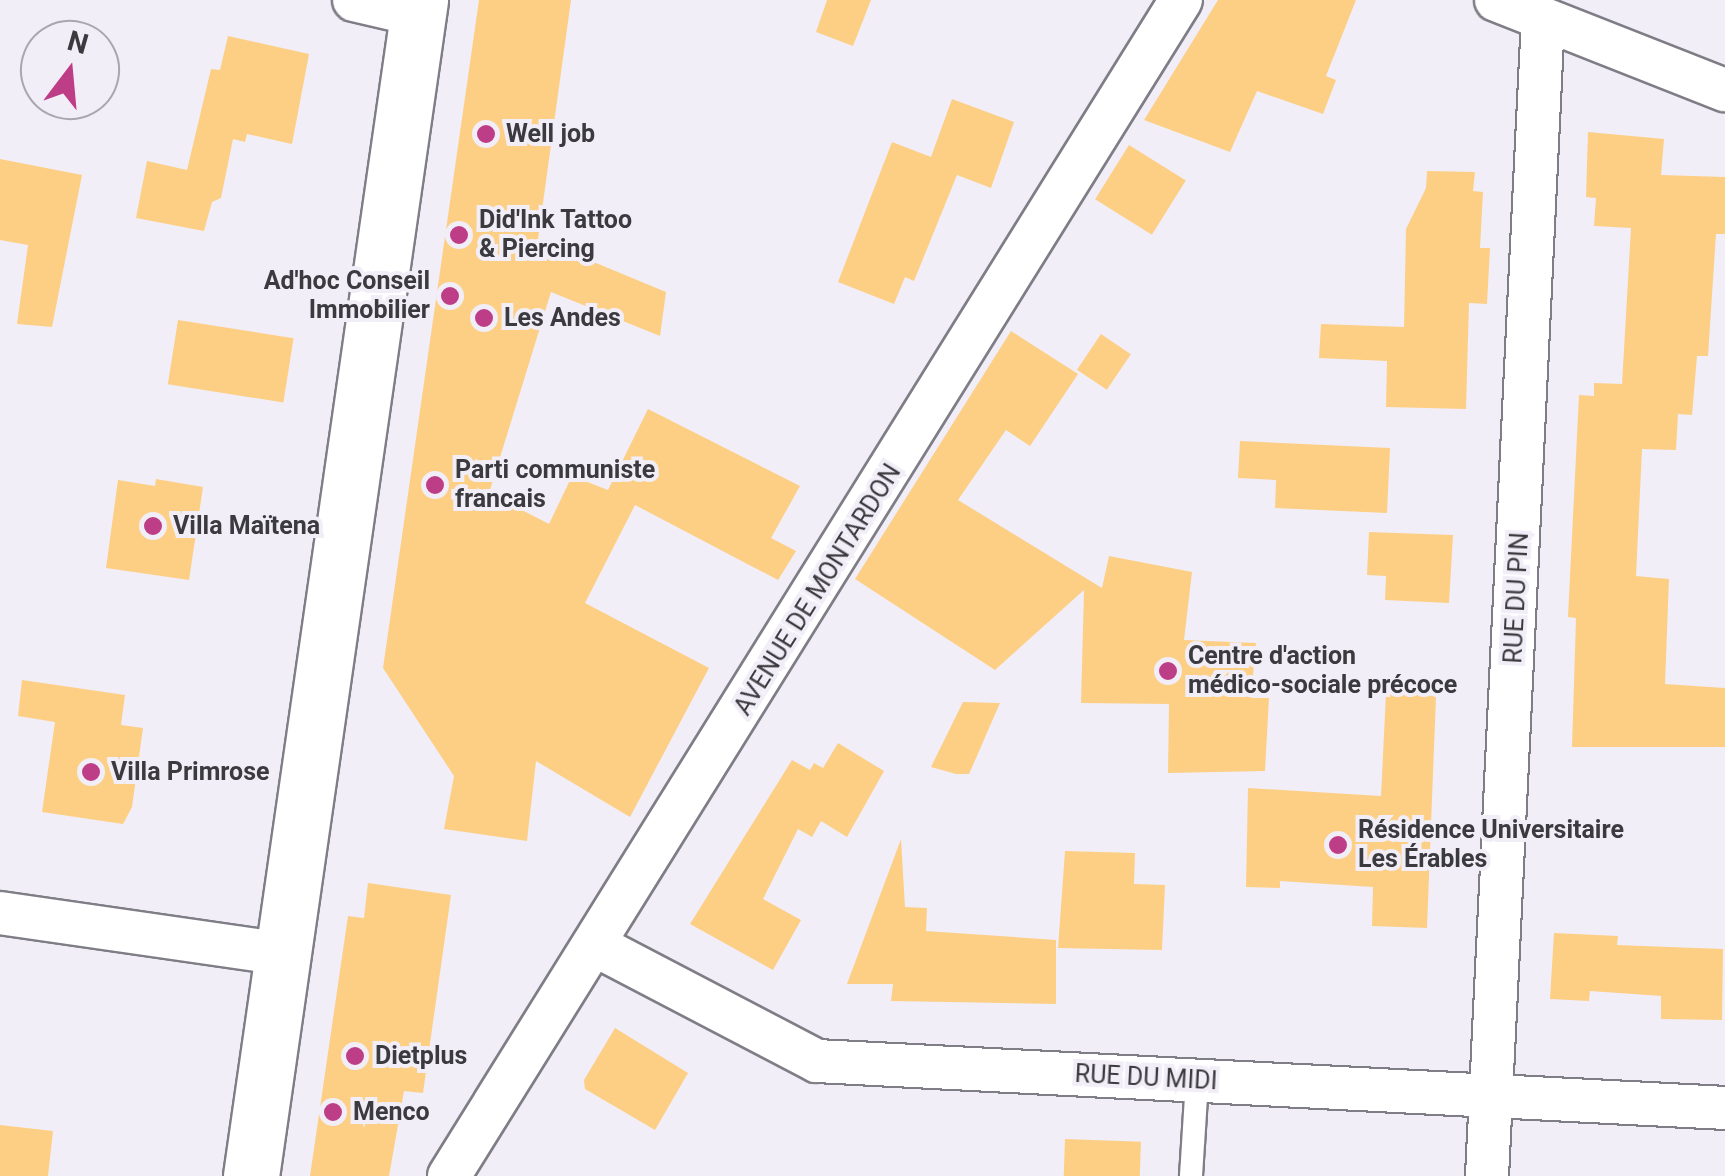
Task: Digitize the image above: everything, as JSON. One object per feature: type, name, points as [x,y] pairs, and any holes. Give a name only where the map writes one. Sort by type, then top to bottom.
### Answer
[{"type":"main road","points":[[252,1176],[419,7]]},
{"type":"street","points":[[354,0],[419,7]]},
{"type":"street","name":"AVENUE DE MONTARDON","points":[[449,1176],[1180,0]]},
{"type":"street","points":[[1496,0],[1725,90]]},
{"type":"street","name":"RUE DU PIN","points":[[1487,1176],[1543,19]]},
{"type":"street","points":[[0,913],[286,954]]},
{"type":"street","name":"RUE DU MIDI","points":[[595,945],[817,1061],[1725,1108]]},
{"type":"lane","points":[[1191,1176],[1198,1080]]},
{"type":"building","points":[[479,0],[571,0],[538,239],[666,292],[660,336],[551,292],[489,493],[549,524],[572,476],[608,490],[648,409],[800,486],[771,538],[796,551],[778,580],[635,505],[585,603],[709,668],[630,817],[536,761],[527,841],[444,829],[454,776],[383,668]]},
{"type":"building","points":[[827,0],[871,0],[853,46],[816,32]]},
{"type":"building","points":[[1218,0],[1356,0],[1326,76],[1336,80],[1323,114],[1257,91],[1230,152],[1144,120]]},
{"type":"building","points":[[228,36],[309,54],[292,144],[247,134],[245,142],[233,139],[221,198],[212,202],[204,231],[136,218],[147,161],[187,170],[211,69],[220,70]]},
{"type":"building","points":[[952,99],[1014,122],[991,188],[957,175],[914,281],[905,277],[894,304],[838,282],[892,142],[931,157]]},
{"type":"building","points":[[1588,132],[1664,139],[1661,175],[1725,177],[1725,234],[1716,234],[1708,356],[1697,356],[1692,415],[1678,414],[1676,450],[1642,449],[1636,576],[1669,579],[1665,684],[1725,688],[1725,747],[1572,747],[1576,618],[1568,617],[1579,395],[1594,396],[1594,383],[1622,384],[1631,228],[1594,226],[1596,198],[1586,197]]},
{"type":"building","points":[[1129,145],[1186,181],[1152,235],[1095,199]]},
{"type":"building","points":[[0,159],[82,175],[52,327],[17,324],[28,245],[0,240]]},
{"type":"building","points":[[1427,171],[1475,172],[1473,191],[1483,192],[1480,248],[1490,248],[1487,304],[1469,303],[1466,409],[1386,407],[1387,361],[1319,358],[1321,324],[1404,327],[1406,229],[1426,188]]},
{"type":"building","points":[[178,320],[294,338],[283,403],[168,384]]},
{"type":"building","points":[[1011,331],[1078,374],[1030,446],[1006,430],[958,500],[1102,588],[1109,556],[1192,572],[1184,640],[1256,643],[1251,698],[1269,698],[1265,771],[1168,773],[1169,704],[1081,703],[1084,590],[995,670],[855,579]]},
{"type":"building","points":[[1101,334],[1131,354],[1107,390],[1077,370]]},
{"type":"building","points":[[1240,441],[1390,448],[1387,513],[1275,508],[1276,480],[1238,478]]},
{"type":"building","name":"Villa Maïtena","points":[[156,479],[203,487],[189,580],[106,568],[118,480],[155,486]]},
{"type":"building","points":[[1369,532],[1453,535],[1449,603],[1385,600],[1386,576],[1367,575]]},
{"type":"building","points":[[22,680],[125,695],[121,725],[143,728],[132,807],[123,824],[42,812],[55,722],[18,716]]},
{"type":"building","name":"Résidence Universitaire Les Érables","points":[[1386,693],[1436,696],[1427,928],[1372,926],[1373,887],[1280,881],[1280,888],[1246,887],[1248,788],[1381,796]]},
{"type":"building","points":[[963,702],[1000,703],[969,774],[931,767]]},
{"type":"building","points":[[838,743],[884,771],[847,837],[821,821],[812,837],[798,829],[763,899],[801,920],[773,970],[690,924],[792,760],[810,770],[814,763],[823,768]]},
{"type":"building","points":[[901,839],[905,907],[927,908],[926,931],[1056,940],[1056,1004],[891,1001],[893,984],[847,984]]},
{"type":"building","points":[[1065,851],[1135,853],[1134,884],[1165,885],[1162,950],[1058,948]]},
{"type":"building","points":[[368,883],[451,895],[423,1093],[404,1091],[389,1176],[310,1176],[348,916],[364,918]]},
{"type":"building","points":[[1554,933],[1618,936],[1617,945],[1723,949],[1722,1020],[1661,1019],[1661,996],[1590,991],[1589,1001],[1550,999]]},
{"type":"building","points":[[615,1028],[688,1073],[655,1130],[585,1089],[584,1080]]},
{"type":"building","points":[[0,1125],[53,1131],[48,1176],[0,1176]]},
{"type":"building","points":[[1065,1139],[1141,1142],[1140,1176],[1064,1176]]},
{"type":"place","name":"Well job","points":[[486,134]]},
{"type":"place","name":"Did'Ink Tattoo & Piercing","points":[[459,235]]},
{"type":"place","name":"Ad'hoc Conseil Immobilier","points":[[450,296]]},
{"type":"place","name":"Les Andes","points":[[484,318]]},
{"type":"place","name":"Parti communiste francais","points":[[435,485]]},
{"type":"place","name":"Villa Maïtena","points":[[153,526]]},
{"type":"place","name":"Centre d'action médico-sociale précoce","points":[[1168,671]]},
{"type":"place","name":"Villa Primrose","points":[[91,772]]},
{"type":"place","name":"Résidence Universitaire Les Érables","points":[[1338,845]]},
{"type":"place","name":"Dietplus","points":[[355,1056]]},
{"type":"place","name":"Menco","points":[[333,1112]]}]
